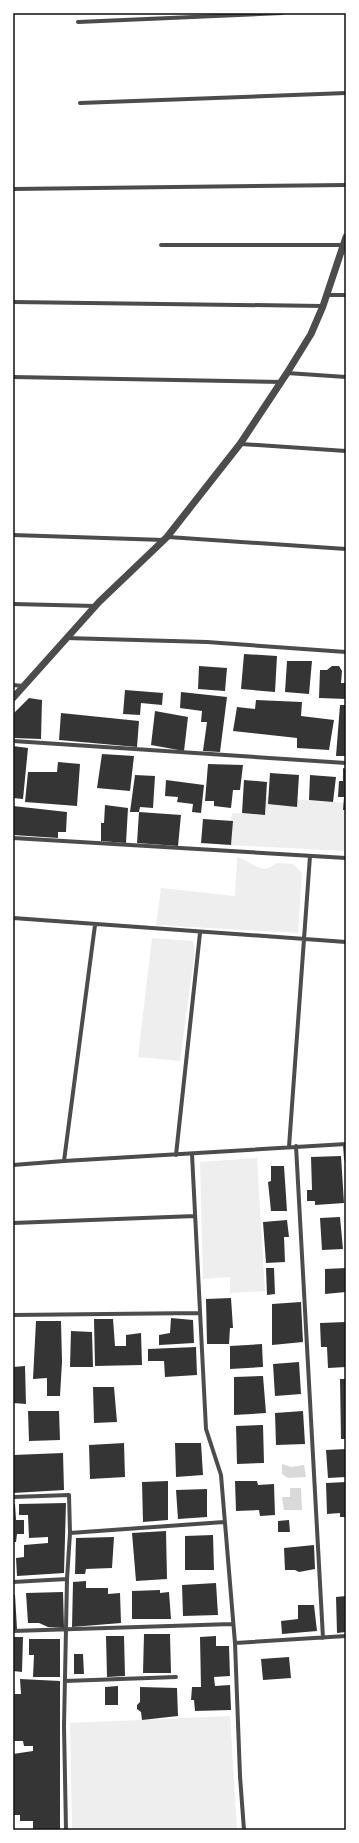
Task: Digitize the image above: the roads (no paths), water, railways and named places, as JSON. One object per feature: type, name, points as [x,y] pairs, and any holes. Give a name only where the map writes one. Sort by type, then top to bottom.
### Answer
[{"type":"street","points":[[78,22],[282,13]]},
{"type":"street","points":[[80,103],[346,93]]},
{"type":"street","points":[[13,189],[346,185]]},
{"type":"street","points":[[13,698],[95,606],[166,538],[240,444],[288,373],[311,334],[324,306],[346,237]]},
{"type":"street","points":[[161,245],[343,245]]},
{"type":"street","points":[[327,295],[346,295]]},
{"type":"street","points":[[13,302],[324,306]]},
{"type":"street","points":[[288,373],[346,377]]},
{"type":"street","points":[[13,377],[281,382]]},
{"type":"street","points":[[240,444],[346,451]]},
{"type":"street","points":[[13,535],[166,538],[346,549]]},
{"type":"street","points":[[13,604],[95,606]]},
{"type":"street","points":[[66,638],[207,642],[346,652]]},
{"type":"street","points":[[13,686],[24,686]]},
{"type":"street","points":[[13,741],[346,763]]},
{"type":"street","points":[[13,838],[346,858]]},
{"type":"street","points":[[289,1147],[310,856]]},
{"type":"street","points":[[13,918],[95,926],[346,942]]},
{"type":"street","points":[[64,1161],[95,926]]},
{"type":"street","points":[[176,1155],[200,933]]},
{"type":"street","points":[[13,1166],[64,1161],[346,1144],[346,1159]]},
{"type":"street","points":[[296,1146],[323,1638]]},
{"type":"street","points":[[192,1154],[206,1429],[221,1475],[232,1624],[235,1643],[240,1776],[244,1830]]},
{"type":"street","points":[[13,1223],[195,1216]]},
{"type":"street","points":[[13,1315],[199,1313]]},
{"type":"street","points":[[13,1497],[69,1495],[70,1532],[67,1579],[64,1726],[66,1830]]},
{"type":"street","points":[[70,1532],[224,1522]]},
{"type":"street","points":[[13,1582],[67,1579]]},
{"type":"street","points":[[13,1632],[232,1624]]},
{"type":"street","points":[[235,1643],[346,1636]]},
{"type":"street","points":[[65,1681],[176,1677]]}]
